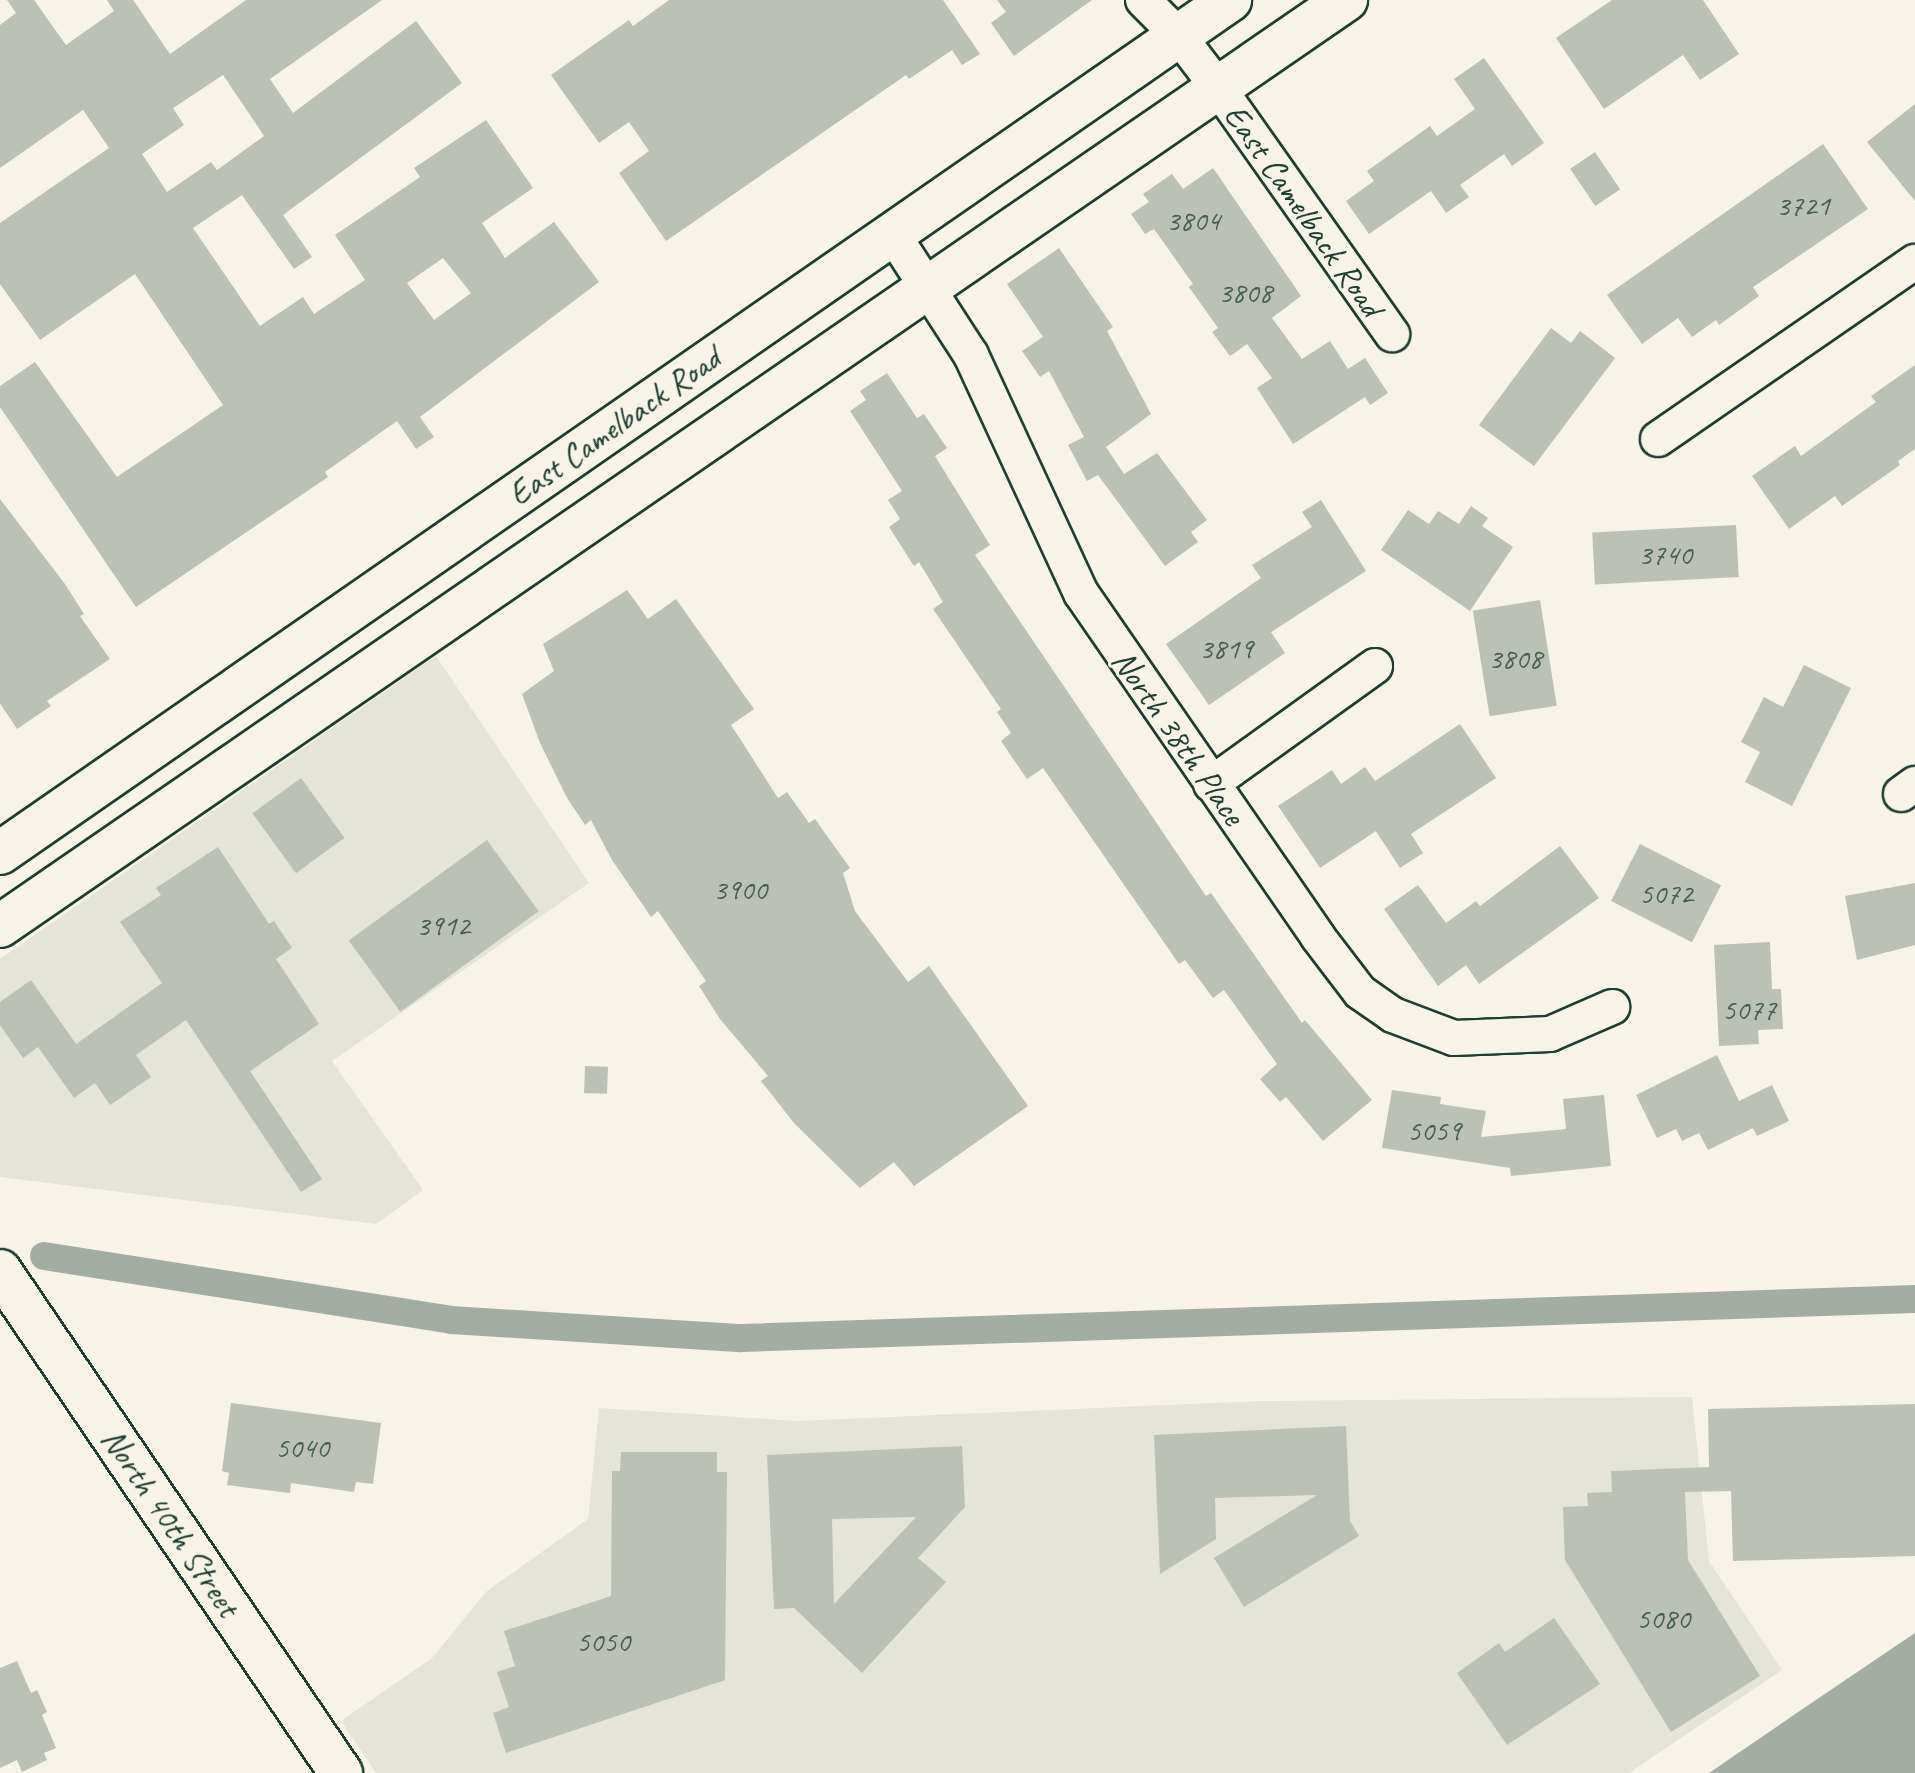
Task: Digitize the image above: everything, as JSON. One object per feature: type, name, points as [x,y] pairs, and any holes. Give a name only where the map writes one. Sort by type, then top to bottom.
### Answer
[{"type":"main road","name":"East Camelback Road","points":[[0,853],[1230,0]]},
{"type":"main road","name":"East Camelback Road","points":[[0,926],[1346,0]]},
{"type":"main road","points":[[434,551],[465,604]]},
{"type":"main road","name":"North 40th Street","points":[[12,1287],[341,1773]]},
{"type":"street","points":[[1143,0],[1178,35],[1217,86]]},
{"type":"street","name":"East Camelback Road","points":[[1217,86],[1392,334]]},
{"type":"street","name":"North 38th Place","points":[[892,233],[978,369],[1081,593],[1211,784],[1360,992],[1393,1015],[1454,1038],[1494,1039],[1550,1034],[1612,1007]]},
{"type":"street","points":[[1658,439],[1915,262]]},
{"type":"street","points":[[1211,784],[1375,666]]},
{"type":"shaded area","points":[[436,656],[589,883],[332,1061],[423,1190],[376,1224],[0,1177],[0,959]]},
{"type":"shaded area","points":[[1692,1397],[1709,1561],[1782,1670],[1629,1773],[376,1773],[341,1721],[432,1658],[487,1591],[588,1519],[599,1408],[797,1421],[1261,1401]]},
{"type":"shaded area","points":[[1915,1633],[1915,1773],[1709,1773],[1807,1706]]},
{"type":"building","points":[[7,0],[34,0],[66,45],[114,11],[107,0],[133,0],[170,54],[246,0],[382,0],[270,79],[293,113],[416,21],[462,83],[283,215],[312,257],[294,269],[242,195],[193,228],[260,326],[303,297],[314,314],[365,280],[335,235],[420,177],[414,168],[486,120],[533,188],[482,223],[505,258],[554,222],[599,282],[420,417],[434,437],[416,449],[397,421],[325,472],[328,477],[136,607],[0,407],[0,386],[35,362],[117,477],[223,405],[135,274],[40,340],[0,284],[0,223],[109,148],[83,110],[0,168],[0,25],[16,13]],"holes":[[[223,75],[264,136],[217,170],[211,162],[167,192],[142,154],[184,125],[173,108]],[[443,258],[471,293],[434,320],[407,283]]]},
{"type":"building","points":[[669,0],[943,0],[980,54],[962,65],[952,50],[909,79],[906,75],[666,241],[619,173],[649,151],[629,122],[599,143],[551,75],[629,20],[633,26]]},
{"type":"building","points":[[997,0],[1092,0],[1014,56],[991,23],[1006,12]]},
{"type":"building","points":[[1612,0],[1703,0],[1739,54],[1700,80],[1683,55],[1604,109],[1556,38]]},
{"type":"building","points":[[1484,58],[1544,143],[1512,166],[1504,154],[1460,185],[1469,197],[1446,213],[1431,191],[1369,234],[1346,201],[1374,181],[1367,171],[1430,126],[1437,136],[1475,109],[1454,79]]},
{"type":"building","points":[[1915,104],[1915,201],[1867,142]]},
{"type":"building","points":[[1823,144],[1868,209],[1753,287],[1759,296],[1719,325],[1716,320],[1692,337],[1678,318],[1642,344],[1607,295]]},
{"type":"building","points":[[1595,152],[1620,189],[1595,206],[1570,169]]},
{"type":"building","points":[[1213,168],[1301,296],[1272,318],[1302,359],[1330,341],[1348,369],[1365,358],[1388,393],[1370,405],[1365,397],[1293,444],[1257,388],[1272,378],[1247,344],[1230,356],[1212,332],[1218,328],[1189,287],[1193,284],[1154,229],[1145,234],[1131,214],[1149,202],[1143,194],[1172,174],[1183,189]]},
{"type":"building","points":[[1059,248],[1113,327],[1107,331],[1151,414],[1106,447],[1124,474],[1157,453],[1207,520],[1191,532],[1198,542],[1165,566],[1098,475],[1087,481],[1068,445],[1084,437],[1049,371],[1040,377],[1022,351],[1043,337],[1007,284]]},
{"type":"building","points":[[1551,328],[1571,343],[1580,331],[1615,358],[1534,466],[1479,425]]},
{"type":"building","points":[[1915,365],[1915,449],[1898,461],[1900,465],[1842,506],[1835,496],[1789,529],[1752,476],[1795,446],[1801,456],[1876,402],[1871,396]]},
{"type":"building","points":[[887,373],[917,418],[924,414],[947,448],[935,456],[990,545],[975,555],[1206,896],[1211,893],[1302,1023],[1305,1020],[1372,1100],[1323,1141],[1286,1097],[1280,1102],[1260,1079],[1277,1064],[1224,990],[1213,998],[1185,960],[1179,964],[1043,768],[1027,779],[1001,741],[1011,733],[997,712],[1001,709],[933,609],[943,602],[919,562],[914,566],[889,527],[900,519],[888,500],[902,491],[850,411],[866,400],[860,391]]},
{"type":"building","points":[[0,499],[65,584],[84,614],[80,616],[110,659],[47,701],[51,706],[17,729],[0,703]]},
{"type":"building","points":[[1321,500],[1366,571],[1271,632],[1285,653],[1209,705],[1166,644],[1261,578],[1252,565],[1312,527],[1302,512]]},
{"type":"building","points":[[1471,506],[1488,518],[1482,526],[1513,547],[1470,611],[1381,550],[1408,510],[1429,524],[1438,511],[1459,524]]},
{"type":"building","points":[[1736,525],[1739,577],[1595,584],[1592,533]]},
{"type":"building","points":[[627,590],[648,619],[676,599],[754,709],[731,725],[778,798],[787,792],[809,823],[815,819],[850,868],[843,873],[855,911],[908,982],[929,966],[1028,1106],[914,1186],[894,1162],[860,1188],[794,1123],[761,1081],[768,1076],[720,1019],[699,986],[706,981],[658,911],[651,917],[612,860],[591,820],[585,825],[566,796],[540,743],[522,694],[554,671],[543,644]]},
{"type":"building","points":[[1540,600],[1557,706],[1490,716],[1473,611]]},
{"type":"building","points":[[1804,665],[1851,688],[1792,806],[1745,782],[1760,752],[1741,742],[1764,697],[1783,707]]},
{"type":"building","points":[[1460,724],[1496,778],[1411,834],[1423,853],[1400,868],[1376,831],[1320,868],[1278,806],[1332,770],[1341,784],[1365,767],[1375,781]]},
{"type":"building","points":[[301,778],[344,838],[296,873],[252,813]]},
{"type":"building","points":[[487,840],[539,911],[400,1012],[349,941]]},
{"type":"building","points":[[1640,844],[1721,885],[1692,942],[1611,901]]},
{"type":"building","points":[[1560,846],[1599,898],[1479,984],[1466,965],[1438,986],[1384,909],[1418,885],[1446,923],[1476,901],[1480,906]]},
{"type":"building","points":[[218,847],[269,924],[274,921],[292,948],[276,959],[319,1024],[250,1071],[322,1179],[301,1192],[186,1020],[136,1055],[151,1077],[110,1105],[95,1083],[74,1098],[38,1047],[23,1058],[0,1025],[0,1002],[31,980],[76,1044],[162,983],[120,922],[161,895],[156,888]]},
{"type":"building","points":[[1915,883],[1915,945],[1857,960],[1845,896]]},
{"type":"building","points":[[1770,942],[1772,989],[1781,989],[1783,1029],[1758,1030],[1759,1044],[1719,1046],[1714,945]]},
{"type":"building","points":[[1717,1055],[1739,1101],[1772,1085],[1789,1121],[1757,1136],[1753,1128],[1708,1150],[1699,1133],[1682,1141],[1676,1129],[1657,1138],[1636,1095]]},
{"type":"building","points":[[585,1066],[608,1067],[607,1094],[584,1093]]},
{"type":"building","points":[[1392,1090],[1441,1097],[1440,1104],[1486,1111],[1481,1137],[1566,1129],[1563,1099],[1604,1095],[1611,1166],[1511,1176],[1510,1168],[1382,1148]]},
{"type":"building","points":[[231,1403],[381,1423],[373,1484],[356,1482],[354,1492],[291,1483],[290,1493],[227,1485],[229,1473],[222,1471]]},
{"type":"building","points":[[1915,1404],[1915,1556],[1733,1561],[1731,1491],[1685,1492],[1688,1560],[1760,1676],[1671,1732],[1565,1560],[1563,1507],[1588,1506],[1587,1493],[1612,1492],[1611,1471],[1709,1467],[1708,1409]]},
{"type":"building","points":[[1346,1426],[1350,1521],[1359,1536],[1244,1607],[1214,1558],[1317,1495],[1215,1498],[1216,1539],[1160,1574],[1154,1435]]},
{"type":"building","points":[[962,1446],[965,1507],[918,1558],[946,1582],[862,1673],[794,1608],[774,1609],[767,1455]],"holes":[[[916,1517],[834,1604],[832,1519]]]},
{"type":"building","points":[[621,1452],[717,1452],[717,1472],[727,1472],[725,1680],[506,1753],[493,1713],[509,1707],[497,1672],[515,1666],[504,1631],[611,1596],[612,1471],[620,1471]]},
{"type":"building","points":[[1554,1618],[1600,1684],[1507,1745],[1457,1673],[1499,1643],[1505,1652]]},
{"type":"building","points":[[17,1661],[31,1693],[37,1690],[47,1712],[42,1715],[56,1748],[44,1753],[47,1760],[22,1772],[17,1760],[0,1768],[0,1668]]},
{"type":"waterway","points":[[44,1256],[451,1320],[741,1338],[1915,1299]]}]
